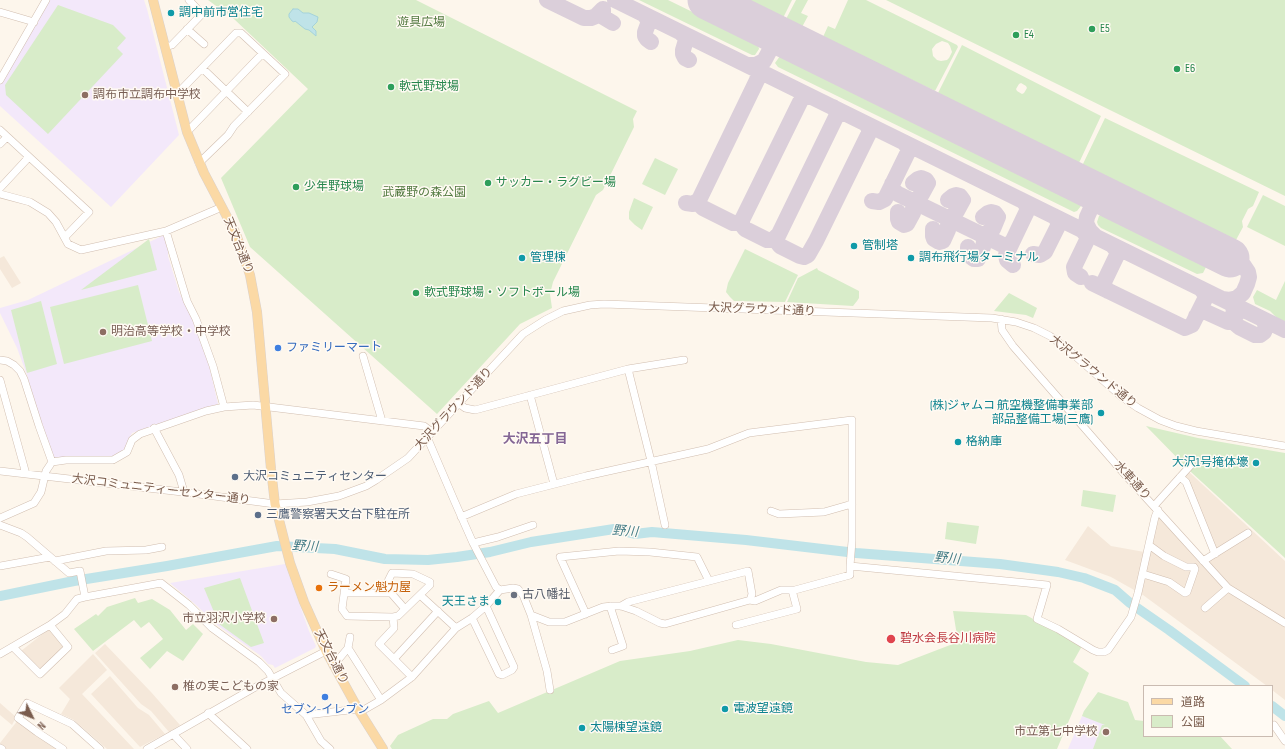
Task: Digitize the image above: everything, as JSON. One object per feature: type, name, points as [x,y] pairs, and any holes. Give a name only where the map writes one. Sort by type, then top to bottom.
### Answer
[{"type":"main road","name":"天文台通り","points":[[152,0],[187,132],[199,163],[236,234],[250,275],[257,312],[268,448],[276,504],[289,560],[304,602],[333,666],[383,749]]},
{"type":"street","points":[[0,80],[46,0]]},
{"type":"street","points":[[165,47],[172,44],[202,14],[189,0]]},
{"type":"street","points":[[0,12],[34,22]]},
{"type":"street","points":[[187,29],[204,44]]},
{"type":"street","points":[[177,94],[236,33],[241,33],[285,74],[234,126],[228,135],[199,163]]},
{"type":"street","points":[[187,132],[262,54]]},
{"type":"street","points":[[202,68],[248,112]]},
{"type":"street","points":[[0,130],[88,212],[65,237]]},
{"type":"street","points":[[0,144],[7,137]]},
{"type":"street","points":[[0,188],[29,157]]},
{"type":"street","points":[[0,194],[30,202],[48,213],[65,237],[68,244],[81,250],[166,231],[222,207]]},
{"type":"street","points":[[166,231],[187,301],[196,320],[213,366],[224,407]]},
{"type":"street","name":"大沢グラウンド通り","points":[[276,504],[307,502],[333,497],[352,492],[366,486],[399,465],[414,451],[523,334],[545,320],[563,312],[590,305],[643,305],[1001,319],[1016,322],[1034,328],[1050,336],[1065,347],[1122,397],[1160,420],[1196,431],[1285,446]]},
{"type":"street","name":"水車通り","points":[[1001,319],[1002,330],[1013,346],[1228,588],[1285,623]]},
{"type":"street","points":[[363,356],[382,421]]},
{"type":"street","points":[[0,360],[7,361],[20,371],[52,462]]},
{"type":"street","points":[[458,403],[465,408],[475,410],[628,368],[684,360]]},
{"type":"street","points":[[628,368],[665,525]]},
{"type":"street","points":[[0,380],[26,474]]},
{"type":"street","points":[[530,395],[554,484]]},
{"type":"street","points":[[0,518],[34,503],[41,492],[46,477],[46,471],[52,462],[66,460],[113,460],[127,452],[132,440],[140,434],[206,411],[224,407],[253,405],[424,426],[430,435],[461,517],[473,543],[496,587],[500,590]]},
{"type":"street","points":[[461,517],[516,494],[651,461],[708,449],[748,433],[852,420],[852,543],[850,575],[792,590],[781,590],[755,600],[750,600],[664,624],[621,606],[603,607],[565,622],[549,622],[531,614]]},
{"type":"street","points":[[154,428],[179,475],[184,492]]},
{"type":"street","points":[[850,566],[1047,585],[1037,619],[1098,652],[1108,650],[1127,623],[1132,613],[1143,574],[1156,508],[1190,466]]},
{"type":"street","name":"大沢コミュニティーセンター通り","points":[[0,471],[276,504]]},
{"type":"street","points":[[1180,477],[1186,482],[1215,554]]},
{"type":"street","points":[[771,511],[779,514],[824,512],[852,504]]},
{"type":"street","points":[[0,525],[21,533],[27,537],[69,573],[80,571],[85,596]]},
{"type":"street","points":[[473,543],[498,538],[533,526]]},
{"type":"street","points":[[1203,561],[1248,533]]},
{"type":"street","points":[[1143,574],[1169,582],[1185,593],[1187,592],[1196,569],[1164,556],[1149,545]]},
{"type":"street","points":[[0,566],[106,551],[146,550],[162,547]]},
{"type":"street","points":[[586,614],[560,557],[619,551],[650,552],[697,557],[709,581]]},
{"type":"street","points":[[621,606],[628,602],[748,571],[752,594],[750,600]]},
{"type":"street","points":[[331,574],[346,579],[342,609],[347,616],[398,616],[430,585],[430,582],[413,574],[392,572],[386,585],[405,609]]},
{"type":"street","points":[[0,654],[13,648],[50,625],[65,614],[77,599],[85,596],[161,583],[189,605],[212,628],[259,662],[270,673],[281,693],[306,715],[321,742],[330,749]]},
{"type":"street","points":[[306,715],[359,711],[381,700],[412,677],[456,628],[472,618],[486,606],[500,590],[513,588],[518,589],[523,595],[531,614],[547,671],[550,690]]},
{"type":"street","points":[[1204,608],[1228,588]]},
{"type":"street","points":[[736,625],[797,610],[792,590]]},
{"type":"street","points":[[344,593],[391,593]]},
{"type":"street","points":[[420,595],[456,628]]},
{"type":"street","points":[[472,618],[499,674],[502,675],[512,670],[514,667],[486,606]]},
{"type":"street","points":[[610,606],[623,646],[612,650]]},
{"type":"street","points":[[394,659],[438,611]]},
{"type":"street","points":[[392,617],[394,628],[379,644],[412,677]]},
{"type":"street","points":[[13,648],[40,674],[68,647],[50,625]]},
{"type":"street","points":[[333,666],[348,648],[350,637]]},
{"type":"street","points":[[348,648],[381,700]]},
{"type":"street","points":[[147,749],[208,713],[326,651]]},
{"type":"street","points":[[63,749],[18,718],[27,703],[72,724],[100,749]]},
{"type":"street","points":[[208,713],[247,749]]},
{"type":"street","points":[[1274,724],[1285,742]]},
{"type":"street","points":[[174,734],[187,749]]},
{"type":"shaded area","name":"調布市立調布中学校","points":[[49,0],[144,0],[147,9],[179,135],[111,207],[0,106],[0,84]]},
{"type":"shaded area","name":"明治高等学校・中学校","points":[[164,235],[168,256],[179,292],[191,316],[209,365],[218,404],[132,433],[124,450],[111,457],[53,459],[41,427],[27,375],[17,348],[0,313],[0,308],[28,300]]},
{"type":"shaded area","points":[[4,256],[21,283],[12,288],[0,269],[0,258]]},
{"type":"shaded area","points":[[1188,471],[1285,561],[1285,700],[1273,691],[1273,685],[1266,685],[1143,595],[1111,577],[1065,560],[1088,526],[1111,546],[1150,553],[1159,516],[1202,564],[1216,551],[1185,476]]},
{"type":"shaded area","points":[[285,564],[309,631],[316,646],[315,648],[275,668],[273,665],[268,664],[261,656],[217,625],[170,583]]},
{"type":"shaded area","points":[[50,628],[66,644],[42,670],[21,651]]},
{"type":"shaded area","points":[[105,644],[180,725],[169,732],[151,711],[141,704],[95,653]]},
{"type":"shaded area","points":[[93,654],[107,670],[82,694],[134,749],[107,749],[74,720],[61,714],[70,699],[59,688]]},
{"type":"shaded area","points":[[110,676],[138,708],[149,715],[165,734],[140,747],[91,694]]},
{"type":"shaded area","points":[[0,703],[16,717],[12,725],[0,715]]},
{"type":"shaded area","name":"市立第七中学校","points":[[1082,716],[1124,726],[1164,749],[1068,749]]},
{"type":"shaded area","points":[[18,720],[64,749],[6,749],[0,746],[0,743]]},
{"type":"green space","name":"武蔵野の森公園","points":[[208,0],[416,0],[637,111],[633,119],[634,127],[603,190],[596,195],[553,282],[550,294],[552,308],[520,324],[437,414],[250,247],[221,178],[308,89],[234,19]]},
{"type":"green space","points":[[639,0],[668,0],[758,44],[759,49],[755,55],[752,55]]},
{"type":"green space","points":[[743,0],[792,0],[782,20]]},
{"type":"green space","points":[[796,0],[808,0],[801,13],[808,16],[802,27],[786,19]]},
{"type":"green space","points":[[848,0],[866,0],[957,45],[958,47],[935,91],[823,37],[828,26],[835,29]],"holes":[[[942,41],[948,43],[952,52],[949,58],[947,60],[937,60],[933,56],[932,49],[936,44]]]},
{"type":"green space","points":[[886,0],[1285,0],[1285,196]]},
{"type":"green space","points":[[58,5],[113,25],[126,38],[117,48],[123,54],[48,134],[6,95],[5,85]]},
{"type":"green space","points":[[962,45],[1101,116],[1078,165],[938,93]],"holes":[[[1021,83],[1027,88],[1022,94],[1016,89]]]},
{"type":"green space","points":[[780,56],[785,56],[1078,201],[1081,203],[1081,206],[1074,212],[778,67],[775,63]]},
{"type":"green space","points":[[1105,118],[1259,192],[1253,206],[1248,209],[1242,221],[1243,227],[1236,240],[1082,166]]},
{"type":"green space","points":[[655,158],[678,169],[665,195],[642,184]]},
{"type":"green space","points":[[1263,195],[1285,206],[1285,246],[1247,227]]},
{"type":"green space","points":[[634,198],[653,207],[642,230],[629,219],[629,212]]},
{"type":"green space","points":[[1102,214],[1107,215],[1205,263],[1206,267],[1203,273],[1197,274],[1101,228],[1097,222],[1099,216]]},
{"type":"green space","points":[[149,239],[157,270],[81,290]]},
{"type":"green space","points":[[745,249],[798,275],[785,302],[734,301],[726,292],[728,283]]},
{"type":"green space","points":[[817,268],[818,270],[859,291],[859,298],[853,306],[787,302],[798,278]]},
{"type":"green space","points":[[1285,281],[1285,323],[1278,319],[1270,311],[1255,304],[1253,297],[1257,290],[1276,300]]},
{"type":"green space","points":[[138,285],[152,341],[64,364],[50,307]]},
{"type":"green space","points":[[1009,293],[1037,308],[1033,318],[1026,315],[994,311]]},
{"type":"green space","points":[[41,301],[57,364],[27,373],[11,310]]},
{"type":"green space","points":[[1146,426],[1198,438],[1285,453],[1285,558],[1191,472]]},
{"type":"green space","points":[[1083,490],[1116,495],[1113,512],[1081,506]]},
{"type":"green space","points":[[947,522],[979,526],[976,544],[945,539]]},
{"type":"green space","points":[[240,578],[264,643],[251,647],[219,624],[204,588]]},
{"type":"green space","points":[[135,598],[138,603],[152,599],[170,610],[186,630],[193,624],[203,634],[183,661],[167,651],[150,669],[140,658],[163,639],[149,622],[141,628],[134,620],[93,651],[74,629],[96,614],[98,616],[107,607]]},
{"type":"green space","points":[[953,611],[1026,615],[1082,646],[1073,662],[1089,673],[1057,749],[392,749],[390,746],[398,735],[433,719],[447,719],[453,714],[489,701],[498,713],[620,661],[690,651],[738,640],[771,644],[866,662],[898,665],[958,642]]},
{"type":"green space","points":[[1098,692],[1128,702],[1135,720],[1143,721],[1143,737],[1221,737],[1232,749],[1093,749],[1102,725],[1105,725],[1082,716]]},
{"type":"water","points":[[293,9],[298,9],[303,13],[309,13],[318,17],[317,22],[312,27],[316,31],[316,36],[295,21],[292,21],[289,14]]},
{"type":"waterway","name":"野川","points":[[0,596],[74,581],[277,546],[335,549],[385,559],[428,560],[490,552],[531,542],[614,529],[635,534],[652,532],[746,540],[856,553],[1000,564],[1058,572],[1084,578],[1115,590],[1130,603],[1244,685]]},
{"type":"waterway","name":"野川","points":[[1273,707],[1285,716]]},
{"type":"taxiway","points":[[547,0],[584,18],[596,16],[603,9]]},
{"type":"taxiway","points":[[615,0],[1285,330]]},
{"type":"taxiway","points":[[603,9],[603,17],[613,23]]},
{"type":"taxiway","points":[[644,14],[648,20],[645,36],[651,42]]},
{"type":"taxiway","points":[[762,27],[770,36],[771,48]]},
{"type":"taxiway","points":[[681,33],[685,36],[686,40],[683,54],[685,58],[689,60]]},
{"type":"taxiway","points":[[748,65],[756,65],[764,61],[771,48],[777,43],[784,41],[791,42]]},
{"type":"taxiway","points":[[686,203],[693,204],[699,200],[758,78],[755,69]]},
{"type":"taxiway","points":[[699,200],[699,204],[703,208],[733,223],[738,223],[742,220],[801,100],[802,95],[798,90]]},
{"type":"taxiway","points":[[833,107],[836,112],[836,117],[777,238],[777,242],[780,246],[800,256],[804,257],[808,255],[816,241],[869,133],[869,128],[865,123]]},
{"type":"taxiway","points":[[872,201],[879,202],[885,199],[908,152],[908,148],[904,142]]},
{"type":"taxiway","points":[[898,212],[899,222],[904,225],[907,224],[913,213],[913,208],[917,203],[918,198],[928,183],[926,180],[921,178],[913,183]]},
{"type":"taxiway","points":[[1079,183],[1088,190],[1092,196],[1092,206],[1086,223],[1090,231],[1095,236]]},
{"type":"taxiway","points":[[892,184],[893,190],[898,194],[1003,245],[1011,243]]},
{"type":"taxiway","points":[[933,229],[934,239],[939,242],[943,241],[948,230],[948,225],[953,221],[953,215],[963,200],[960,196],[956,195],[948,200]]},
{"type":"taxiway","points":[[1092,206],[1098,201],[1103,200],[1116,202]]},
{"type":"taxiway","points":[[1013,265],[1007,260],[1006,255],[1027,211],[1027,206],[1023,201]]},
{"type":"taxiway","points":[[968,247],[968,253],[970,256],[974,259],[978,259],[984,242],[988,238],[988,232],[993,229],[998,217],[995,213],[991,212],[983,217]]},
{"type":"taxiway","points":[[1033,254],[1040,255],[1045,252],[1058,226],[1058,221],[1054,216]]},
{"type":"taxiway","points":[[742,220],[742,225],[745,229],[767,240],[773,240],[777,236]]},
{"type":"taxiway","points":[[1081,277],[1075,273],[1074,267],[1087,240],[1087,236],[1083,231]]},
{"type":"taxiway","points":[[1108,291],[1104,282],[1117,255],[1117,251],[1113,246]]},
{"type":"taxiway","points":[[1222,299],[1230,300],[1237,298],[1243,293],[1249,277],[1248,272],[1240,262]]},
{"type":"taxiway","points":[[1092,283],[1185,328],[1192,325],[1205,299],[1205,294],[1201,289]]},
{"type":"taxiway","points":[[1231,303],[1234,309],[1232,321],[1239,327],[1255,335],[1260,335],[1264,332],[1266,327],[1263,319]]},
{"type":"taxiway","points":[[1196,316],[1201,312],[1206,312],[1228,322],[1233,320],[1237,314]]},
{"type":"runway","points":[[707,0],[1230,258]]},
{"type":"place","name":"調中前市営住宅","points":[[171,13]]},
{"type":"place","name":"E5","points":[[1092,29]]},
{"type":"place","name":"E4","points":[[1016,35]]},
{"type":"place","name":"E6","points":[[1177,69]]},
{"type":"place","name":"軟式野球場","points":[[391,87]]},
{"type":"place","name":"調布市立調布中学校","points":[[85,95]]},
{"type":"place","name":"サッカー・ラグビー場","points":[[488,183]]},
{"type":"place","name":"少年野球場","points":[[296,187]]},
{"type":"place","name":"管制塔","points":[[854,246]]},
{"type":"place","name":"管理棟","points":[[522,258]]},
{"type":"place","name":"調布飛行場ターミナル","points":[[911,258]]},
{"type":"place","name":"軟式野球場・ソフトボール場","points":[[416,293]]},
{"type":"place","name":"明治高等学校・中学校","points":[[103,332]]},
{"type":"place","name":"ファミリーマート","points":[[278,348]]},
{"type":"place","name":"(株)ジャムコ 航空機整備事業部 部品整備工場(三鷹)","points":[[1101,413]]},
{"type":"place","name":"格納庫","points":[[958,442]]},
{"type":"place","name":"大沢1号掩体壕","points":[[1256,463]]},
{"type":"place","name":"大沢コミュニティセンター","points":[[235,477]]},
{"type":"place","name":"三鷹警察署天文台下駐在所","points":[[258,515]]},
{"type":"place","name":"ラーメン魁力屋","points":[[319,588]]},
{"type":"place","name":"古八幡社","points":[[514,595]]},
{"type":"place","name":"天王さま","points":[[498,602]]},
{"type":"place","name":"市立羽沢小学校","points":[[274,619]]},
{"type":"place","name":"碧水会長谷川病院","points":[[891,639]]},
{"type":"place","name":"椎の実こどもの家","points":[[175,687]]},
{"type":"place","name":"セブン-イレブン","points":[[325,697]]},
{"type":"place","name":"電波望遠鏡","points":[[725,709]]},
{"type":"place","name":"太陽棟望遠鏡","points":[[582,728]]},
{"type":"place","name":"市立第七中学校","points":[[1106,732]]},
{"type":"district","name":"大沢五丁目","points":[[535,440]]},
{"type":"park label","name":"遊具広場","points":[[421,23]]}]
